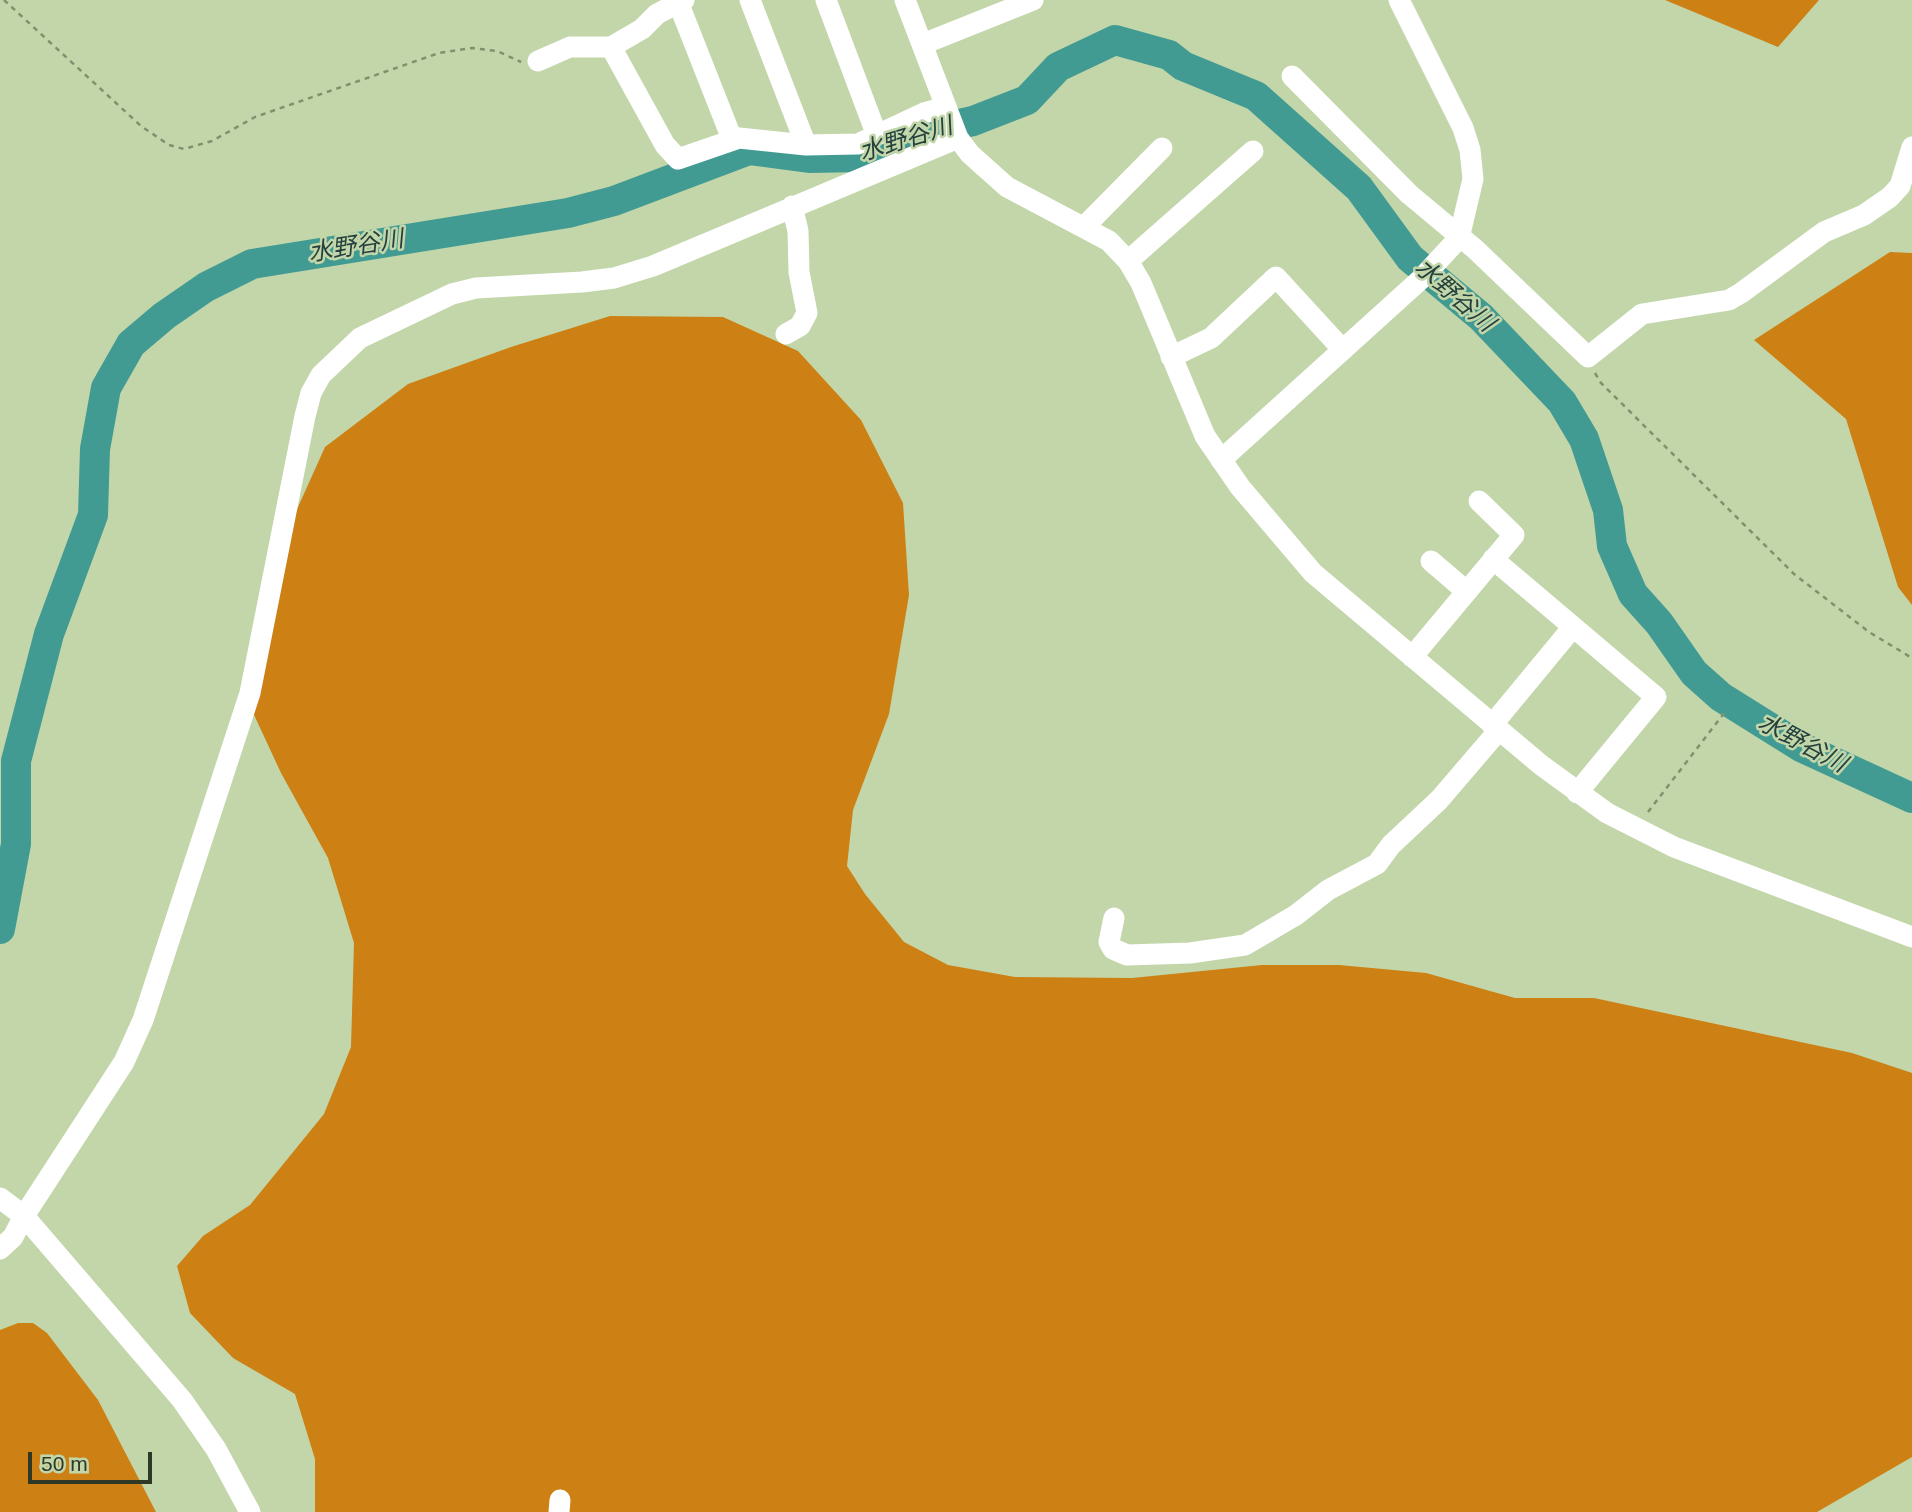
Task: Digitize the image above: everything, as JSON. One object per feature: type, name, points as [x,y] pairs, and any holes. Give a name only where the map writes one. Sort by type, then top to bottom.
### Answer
[{"type":"street","points":[[750,0],[806,145]]},
{"type":"street","points":[[826,0],[876,134]]},
{"type":"street","points":[[905,0],[952,122],[970,154],[1007,187],[1109,242],[1128,261],[1141,283],[1191,408],[1221,460],[1313,573],[1577,793],[1635,829],[1674,847],[1912,937]]},
{"type":"street","points":[[1221,460],[1426,274],[1459,238],[1473,179],[1470,150],[1463,128],[1399,0]]},
{"type":"street","points":[[538,61],[570,47],[611,47],[681,1],[732,139]]},
{"type":"street","points":[[923,44],[1028,1]]},
{"type":"street","points":[[611,47],[665,145],[678,159],[732,139],[847,146],[876,134],[952,122]]},
{"type":"street","points":[[1292,76],[1409,194],[1475,249],[1588,357],[1642,314],[1729,300],[1824,232],[1864,215],[1890,197],[1900,186],[1912,147]]},
{"type":"street","points":[[0,1249],[13,1237],[23,1216],[124,1062],[143,1020],[250,693],[304,416],[311,393],[321,375],[360,338],[452,294],[476,288],[614,278],[653,266],[792,206],[952,122]]},
{"type":"street","points":[[1084,227],[1162,148]]},
{"type":"street","points":[[1128,261],[1253,151]]},
{"type":"street","points":[[786,334],[800,326],[807,313],[799,272],[798,231],[792,206]]},
{"type":"street","points":[[1171,358],[1211,338],[1276,277],[1343,350]]},
{"type":"street","points":[[1412,657],[1514,534],[1479,501]]},
{"type":"street","points":[[1493,559],[1656,698],[1577,793]]},
{"type":"street","points":[[1431,561],[1466,592]]},
{"type":"street","points":[[1114,918],[1109,942],[1113,949],[1127,955],[1190,953],[1245,946],[1296,915],[1328,890],[1377,864],[1391,845],[1439,800],[1573,627]]},
{"type":"street","points":[[0,1198],[23,1216],[182,1401],[216,1449],[250,1512]]},
{"type":"path","points":[[4,0],[126,114],[155,136],[184,149],[212,141],[255,117],[439,53],[472,48],[496,51],[525,64],[538,61]]},
{"type":"path","points":[[1588,357],[1601,383],[1794,574],[1869,632],[1912,659]]},
{"type":"path","points":[[1635,829],[1725,712]]},
{"type":"shaded area","points":[[1665,0],[1819,0],[1778,47]]},
{"type":"shaded area","points":[[1890,252],[1912,253],[1912,605],[1898,587],[1846,419],[1754,340]]},
{"type":"shaded area","points":[[610,316],[723,317],[798,351],[861,420],[903,503],[909,595],[889,714],[853,810],[847,866],[865,894],[904,942],[948,965],[1015,977],[1132,978],[1262,965],[1339,965],[1426,973],[1515,998],[1594,998],[1852,1053],[1912,1073],[1912,1457],[1817,1512],[315,1512],[315,1459],[295,1394],[233,1358],[190,1313],[177,1266],[203,1236],[250,1205],[324,1114],[351,1047],[354,943],[328,858],[281,773],[249,704],[285,536],[325,447],[408,384],[511,347]]},
{"type":"shaded area","points":[[18,1323],[33,1323],[47,1333],[98,1400],[156,1512],[0,1512],[0,1330]]},
{"type":"waterway","name":"水野谷川","points":[[0,929],[16,844],[16,761],[49,634],[93,515],[95,449],[106,388],[131,344],[164,316],[206,287],[252,264],[568,213],[614,201],[749,150],[809,158],[863,157],[928,131],[973,121],[1027,100],[1058,67],[1115,40],[1169,55],[1183,66],[1256,96],[1359,188],[1410,258],[1481,317],[1562,402],[1584,439],[1608,510],[1612,546],[1633,594],[1659,623],[1694,673],[1721,697],[1801,747],[1912,798]]}]
